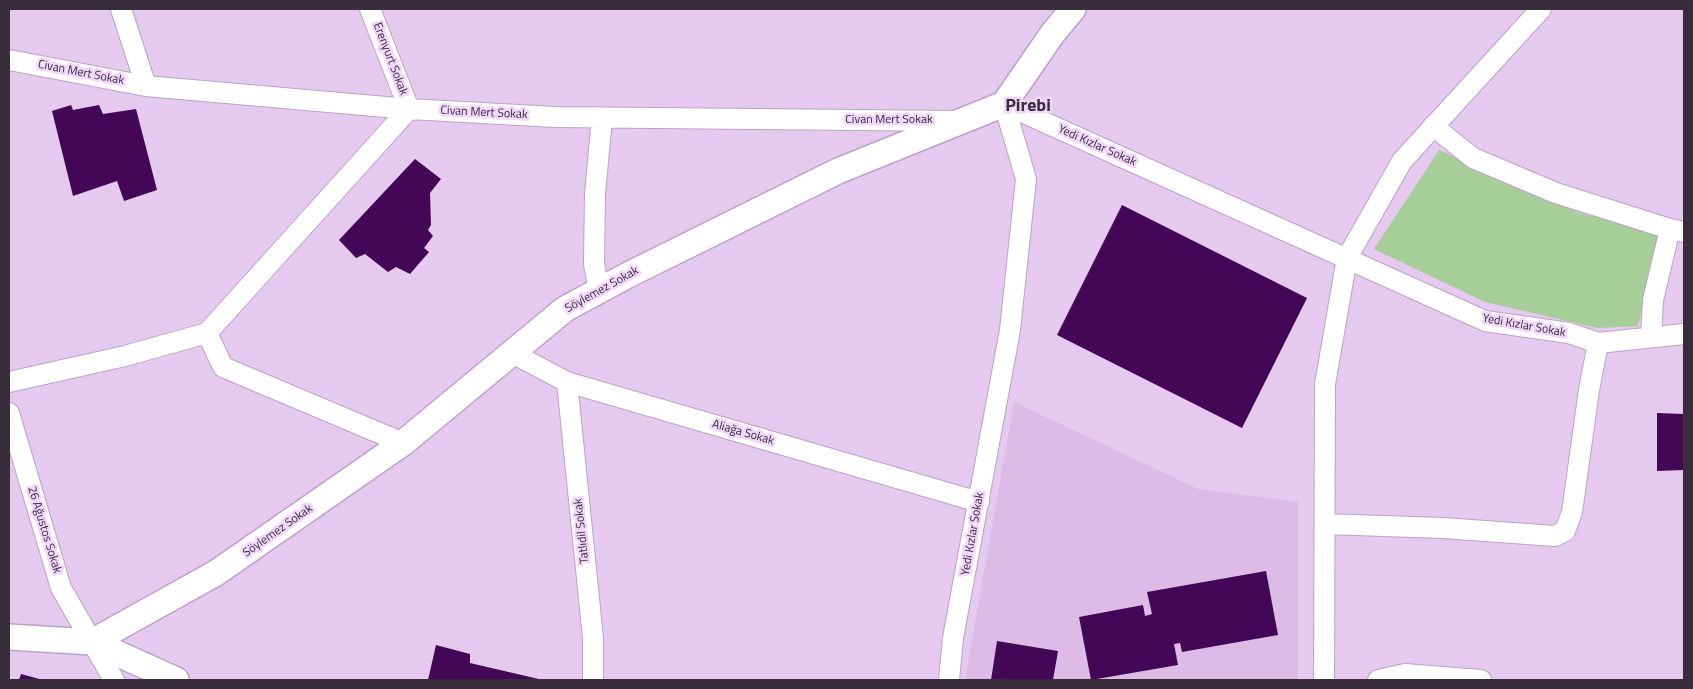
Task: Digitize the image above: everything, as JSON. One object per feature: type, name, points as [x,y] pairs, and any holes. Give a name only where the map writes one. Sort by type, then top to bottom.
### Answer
[{"type":"street","points":[[122,9],[146,86]]},
{"type":"street","name":"Erenyurt Sokak","points":[[370,9],[409,108]]},
{"type":"street","points":[[1004,104],[1053,33],[1073,9]]},
{"type":"street","points":[[1324,680],[1325,384],[1347,258],[1402,161],[1541,9]]},
{"type":"street","name":"Civan Mert Sokak","points":[[9,60],[146,86],[409,108],[555,117],[963,120]]},
{"type":"street","name":"Söylemez Sokak","points":[[92,642],[216,574],[403,443],[564,309],[628,274],[838,171],[1004,104]]},
{"type":"street","name":"Yedi Kızlar Sokak","points":[[1004,104],[1485,321],[1569,333],[1598,343],[1684,334]]},
{"type":"street","name":"Yedi Kızlar Sokak","points":[[949,680],[953,638],[1010,330],[1026,179],[1004,104]]},
{"type":"street","points":[[9,382],[125,356],[207,332],[409,108]]},
{"type":"street","points":[[599,290],[594,264],[595,194],[602,118]]},
{"type":"street","points":[[1434,126],[1473,158],[1556,193],[1677,230],[1653,300],[1651,336]]},
{"type":"street","points":[[207,332],[223,367],[403,443]]},
{"type":"street","points":[[1325,524],[1444,528],[1555,536],[1565,531],[1572,512],[1589,390],[1598,343]]},
{"type":"street","name":"Aliağa Sokak","points":[[512,353],[567,382],[978,502]]},
{"type":"street","name":"Tatlıdil Sokak","points":[[567,382],[592,638],[593,680]]},
{"type":"street","name":"26 Ağustos Sokak","points":[[9,413],[61,588],[114,680]]},
{"type":"street","points":[[9,636],[92,642],[176,680]]},
{"type":"street","points":[[1378,680],[1405,674],[1481,680]]},
{"type":"shaded area","points":[[1014,402],[1198,489],[1298,502],[1298,680],[965,680]]},
{"type":"green space","points":[[1439,150],[1577,212],[1660,234],[1638,326],[1598,328],[1485,302],[1374,249]]},
{"type":"building","points":[[71,105],[73,110],[99,105],[103,114],[136,109],[157,190],[124,201],[117,181],[73,196],[52,111]]},
{"type":"building","points":[[415,159],[441,179],[430,193],[431,225],[428,230],[433,236],[424,248],[429,252],[410,274],[396,267],[388,272],[365,254],[356,258],[339,240]]},
{"type":"building","points":[[1122,205],[1307,298],[1242,428],[1057,335]]},
{"type":"building","points":[[1657,413],[1684,414],[1684,470],[1657,471]]},
{"type":"building","points":[[1266,571],[1278,635],[1182,652],[1180,643],[1174,644],[1178,665],[1091,680],[1079,617],[1143,605],[1145,616],[1152,614],[1147,592]]},
{"type":"building","points":[[997,641],[1058,651],[1053,680],[991,680]]},
{"type":"building","points":[[436,645],[470,654],[470,663],[543,680],[428,680]]},
{"type":"building","points":[[21,674],[43,680],[19,680]]},
{"type":"district","name":"Pirebi","points":[[1028,107]]}]
